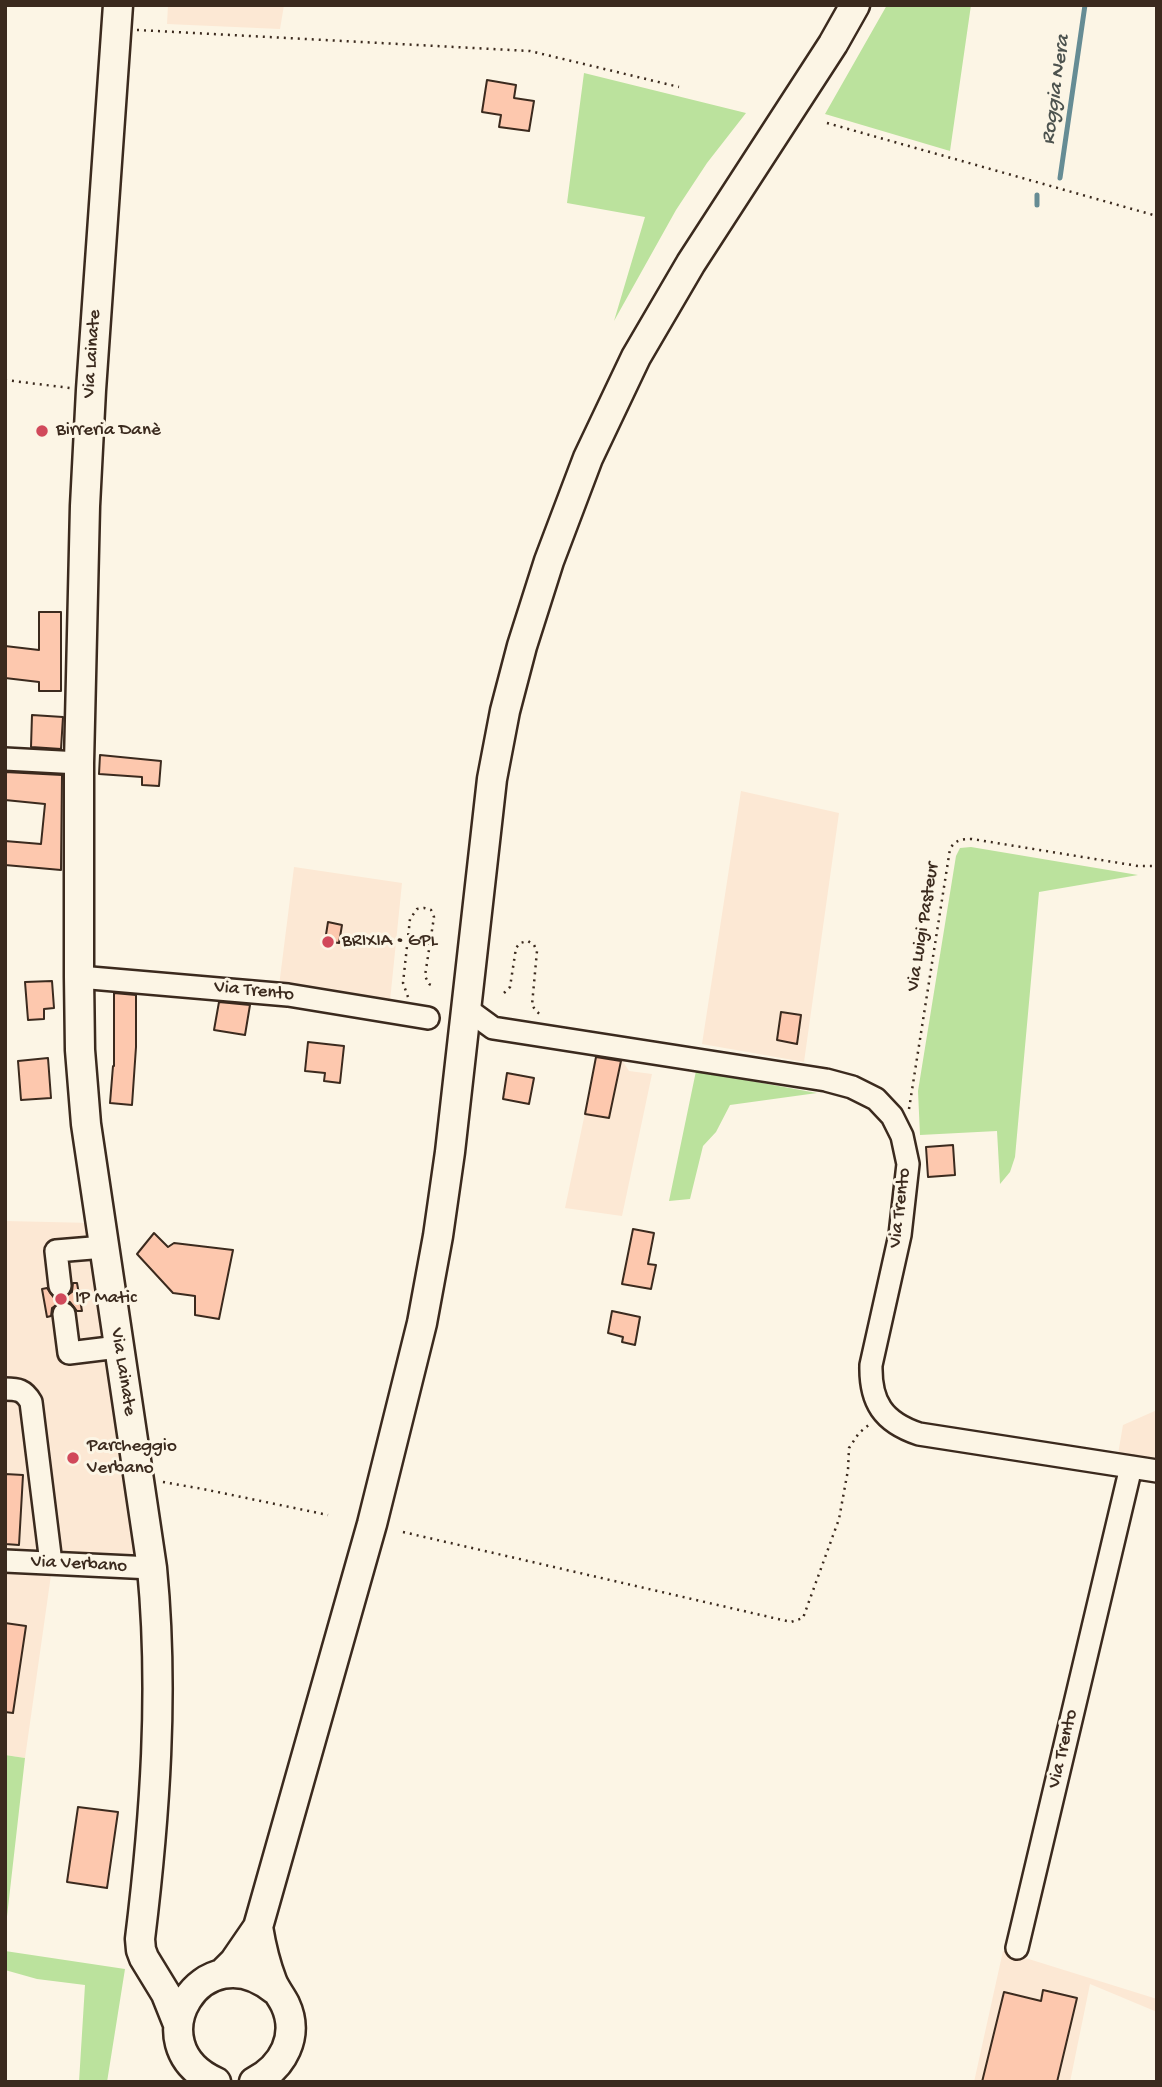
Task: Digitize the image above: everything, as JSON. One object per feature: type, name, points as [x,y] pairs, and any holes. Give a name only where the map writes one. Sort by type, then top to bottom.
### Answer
[{"type":"main road","points":[[216,2082],[204,2077],[183,2053],[178,2039],[178,2024],[187,1997],[197,1986],[234,1962],[258,1927],[364,1551],[422,1324],[438,1236],[467,1009],[492,779],[505,711],[522,646],[549,561],[588,458],[636,357],[691,263],[833,44],[855,5]]},
{"type":"main road","name":"Via Lainate","points":[[117,17],[85,506],[79,763],[80,1050],[86,1124],[152,1568],[156,1614],[158,1662],[144,1952]]},
{"type":"main road","points":[[254,2082],[278,2065],[287,2051],[291,2035],[288,2011],[275,1990],[267,1968],[258,1927]]},
{"type":"main road","points":[[144,1952],[169,1973],[191,1979],[237,1972],[264,1981],[275,1990]]},
{"type":"main road","points":[[144,1952],[178,2024]]},
{"type":"main road","points":[[178,2082],[183,2053]]},
{"type":"street","points":[[5,760],[79,763]]},
{"type":"street","name":"Via Trento","points":[[79,977],[288,995],[428,1018]]},
{"type":"street","points":[[467,1009],[493,1028]]},
{"type":"street","points":[[463,1040],[493,1028]]},
{"type":"street","name":"Via Trento","points":[[493,1028],[826,1080],[852,1087],[876,1099],[892,1116],[902,1136],[908,1164],[900,1235],[871,1365],[870,1382],[873,1394],[886,1416]]},
{"type":"street","points":[[60,1286],[56,1251],[104,1247]]},
{"type":"street","points":[[64,1314],[69,1353],[118,1347]]},
{"type":"street","points":[[5,1388],[19,1389],[27,1394],[31,1402],[51,1563]]},
{"type":"street","points":[[886,1416],[907,1430],[919,1434],[1157,1471]]},
{"type":"street","name":"Via Trento","points":[[1017,1948],[1131,1467]]},
{"type":"street","name":"Via Verbano","points":[[5,1561],[152,1568]]},
{"type":"path","points":[[117,17],[530,51],[679,87]]},
{"type":"path","points":[[827,123],[1157,216]]},
{"type":"path","points":[[5,380],[91,390]]},
{"type":"path","name":"Via Luigi Pasteur","points":[[902,1136],[909,1107],[950,849],[954,842],[972,839],[1138,866],[1157,866]]},
{"type":"path","points":[[407,1014],[408,1000],[403,983],[410,919],[417,909],[430,910],[434,917],[425,976],[429,984],[435,987]]},
{"type":"path","points":[[504,993],[510,987],[516,948],[520,943],[528,941],[537,951],[532,1005],[542,1016]]},
{"type":"path","points":[[403,1532],[791,1622],[803,1618],[832,1541],[848,1470],[849,1448],[869,1424],[886,1416]]},
{"type":"path","points":[[138,1478],[328,1515]]},
{"type":"shaded area","points":[[168,5],[284,5],[280,29],[167,24]]},
{"type":"shaded area","points":[[741,791],[839,813],[804,1062],[702,1044]]},
{"type":"shaded area","points":[[294,867],[402,883],[390,1001],[279,986]]},
{"type":"shaded area","points":[[597,1056],[622,1060],[629,1071],[652,1074],[622,1216],[565,1208]]},
{"type":"shaded area","points":[[5,1221],[93,1223],[142,1577],[51,1575],[25,1758],[5,1755]]},
{"type":"shaded area","points":[[1157,1410],[1157,1460],[1118,1454],[1123,1425]]},
{"type":"shaded area","points":[[1003,1951],[1157,1999],[1157,2012],[1090,1984],[1070,2082],[974,2082]]},
{"type":"green space","points":[[887,5],[971,5],[950,151],[825,114]]},
{"type":"green space","points":[[584,73],[746,113],[707,163],[676,210],[614,321],[645,217],[567,203]]},
{"type":"green space","points":[[971,847],[1138,875],[1039,892],[1015,1157],[1010,1172],[1000,1184],[997,1131],[920,1135],[918,1091],[956,856],[960,848]]},
{"type":"green space","points":[[696,1071],[817,1093],[730,1105],[716,1132],[703,1146],[690,1199],[669,1201]]},
{"type":"green space","points":[[5,1755],[25,1758],[5,1934]]},
{"type":"green space","points":[[5,1951],[125,1969],[107,2082],[79,2082],[85,1985],[37,1979],[5,1970]]},
{"type":"building","points":[[487,80],[516,85],[514,98],[534,101],[529,131],[499,127],[501,115],[482,112]]},
{"type":"building","points":[[39,612],[61,612],[61,691],[39,691],[39,682],[5,678],[5,646],[39,650]]},
{"type":"building","points":[[32,715],[63,717],[61,749],[31,747]]},
{"type":"building","points":[[100,755],[161,761],[159,786],[142,785],[142,777],[99,774]]},
{"type":"building","points":[[5,772],[62,775],[61,870],[5,865],[5,841],[41,844],[45,804],[5,800]]},
{"type":"building","points":[[328,922],[342,925],[339,943],[325,941]]},
{"type":"building","points":[[52,981],[54,1008],[44,1009],[44,1019],[28,1020],[25,982]]},
{"type":"building","points":[[114,993],[136,995],[132,1105],[110,1103],[114,1066]]},
{"type":"building","points":[[219,1002],[250,1005],[245,1035],[214,1030]]},
{"type":"building","points":[[781,1012],[801,1015],[797,1044],[777,1040]]},
{"type":"building","points":[[308,1042],[344,1046],[340,1083],[324,1081],[325,1073],[305,1071]]},
{"type":"building","points":[[596,1057],[621,1061],[609,1118],[585,1114]]},
{"type":"building","points":[[48,1058],[51,1098],[21,1100],[18,1061]]},
{"type":"building","points":[[507,1073],[534,1078],[529,1104],[503,1099]]},
{"type":"building","points":[[953,1145],[955,1175],[928,1177],[926,1147]]},
{"type":"building","points":[[633,1229],[654,1233],[648,1264],[656,1265],[651,1289],[622,1284]]},
{"type":"building","points":[[154,1233],[168,1247],[174,1243],[233,1250],[219,1319],[195,1315],[195,1296],[173,1293],[137,1254]]},
{"type":"building","points":[[73,1283],[77,1283],[82,1311],[77,1311],[70,1302],[62,1301],[52,1308],[51,1316],[47,1317],[42,1289],[47,1288],[54,1298],[62,1299],[72,1292]]},
{"type":"building","points":[[612,1311],[640,1317],[635,1345],[622,1342],[623,1337],[608,1333]]},
{"type":"building","points":[[5,1474],[23,1475],[19,1545],[5,1544]]},
{"type":"building","points":[[5,1623],[26,1626],[13,1713],[5,1712]]},
{"type":"building","points":[[78,1807],[118,1812],[107,1888],[67,1882]]},
{"type":"building","points":[[1043,1990],[1077,1998],[1057,2082],[982,2082],[1004,1992],[1041,2001]]},
{"type":"waterway","name":"Roggia Nera","points":[[1060,178],[1085,5]]},
{"type":"waterway","name":"Roggia Nera","points":[[1037,195],[1037,205]]},
{"type":"place","name":"Birreria Danè","points":[[42,431]]},
{"type":"place","name":"BRIXIA • GPL","points":[[328,942]]},
{"type":"place","name":"IP Matic","points":[[61,1299]]},
{"type":"place","name":"Parcheggio Verbano","points":[[73,1458]]}]
